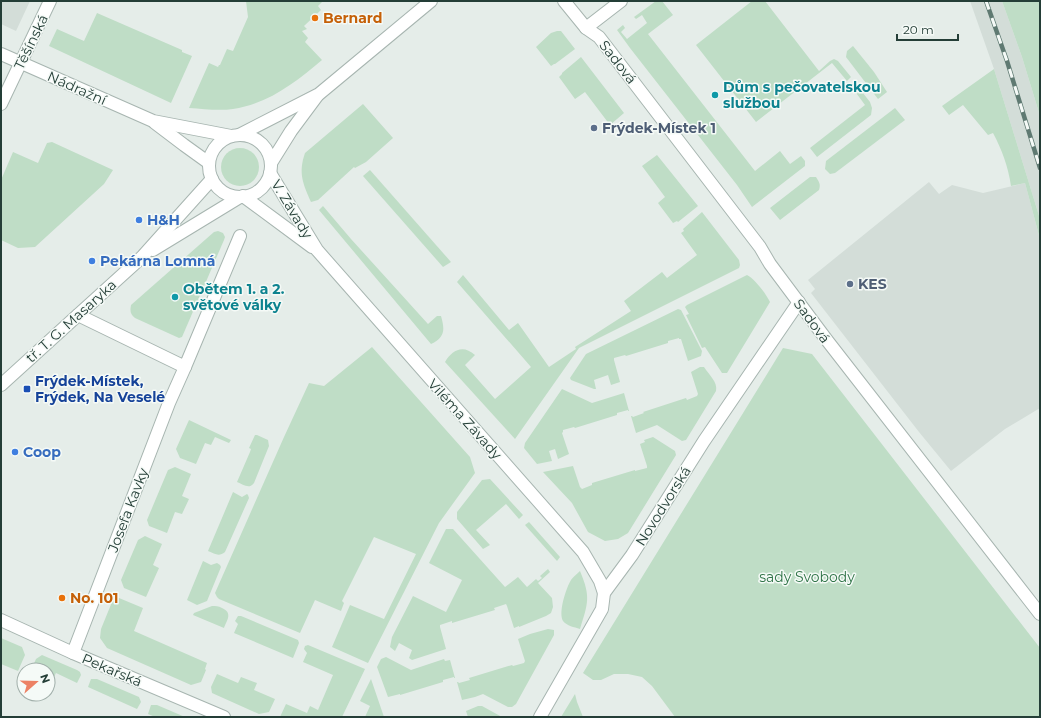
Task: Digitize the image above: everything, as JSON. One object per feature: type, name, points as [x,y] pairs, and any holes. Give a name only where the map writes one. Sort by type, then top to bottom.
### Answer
[{"type":"street","name":"Těšínská","points":[[1,104],[50,1]]},
{"type":"street","points":[[319,94],[291,131],[271,168],[267,182],[259,191],[242,197],[232,196],[219,188],[212,179],[209,163],[213,152],[220,142],[319,94],[431,1]]},
{"type":"street","name":"Sadová","points":[[564,1],[586,28],[599,37],[760,247],[770,264],[826,340],[1040,614]]},
{"type":"street","points":[[586,28],[621,1]]},
{"type":"street","name":"Nádražní","points":[[1,54],[153,121],[235,136]]},
{"type":"street","name":"Nádražní","points":[[153,121],[209,163]]},
{"type":"street","points":[[235,136],[247,136],[256,140],[262,145],[268,152],[271,168]]},
{"type":"street","name":"V. Závady","points":[[271,168],[317,250]]},
{"type":"street","name":"tř. T. G. Masaryka","points":[[1,384],[142,257],[212,179]]},
{"type":"street","name":"V. Závady","points":[[242,197],[317,250]]},
{"type":"street","name":"tř. T. G. Masaryka","points":[[142,257],[242,197]]},
{"type":"street","name":"Josefa Kavky","points":[[73,653],[169,403],[240,236]]},
{"type":"street","name":"Viléma Závady","points":[[317,250],[582,552],[600,581],[604,594]]},
{"type":"street","name":"Novodvorská","points":[[540,717],[602,609],[604,594],[632,555],[704,441],[798,302]]},
{"type":"street","points":[[78,316],[185,367]]},
{"type":"street","name":"Pekařská","points":[[1,620],[73,653],[224,717]]},
{"type":"shaded area","points":[[1,1],[30,1],[16,31],[1,24]]},
{"type":"shaded area","points":[[970,1],[1002,1],[1022,57],[1040,116],[1040,219],[994,69]]},
{"type":"shaded area","points":[[929,182],[939,194],[952,185],[983,193],[1025,183],[1040,239],[1040,408],[1005,429],[951,471],[811,293],[815,289],[808,280]]},
{"type":"green space","points":[[246,1],[321,1],[322,2],[318,6],[321,10],[304,26],[307,29],[302,31],[308,38],[305,42],[322,60],[292,84],[258,102],[228,110],[189,108],[209,63],[218,67],[227,49],[233,51],[248,17]]},
{"type":"green space","points":[[656,1],[662,1],[673,15],[648,34],[755,171],[780,151],[790,164],[801,156],[805,161],[805,166],[752,207],[737,185],[617,30],[623,25],[625,28],[621,32],[627,39],[647,23],[642,15],[636,19],[634,17]]},
{"type":"green space","points":[[752,1],[765,1],[819,71],[834,59],[838,61],[851,77],[847,81],[832,63],[756,122],[696,45]]},
{"type":"green space","points":[[1002,1],[1040,1],[1040,116],[1022,57]]},
{"type":"green space","points":[[97,13],[182,50],[182,52],[192,56],[171,103],[49,46],[57,29],[84,41]]},
{"type":"green space","points":[[561,31],[575,49],[551,66],[536,47],[551,33]]},
{"type":"green space","points":[[853,46],[874,72],[887,92],[878,99],[846,57],[847,51]]},
{"type":"green space","points":[[581,57],[624,113],[610,125],[585,92],[575,99],[559,77]]},
{"type":"green space","points":[[994,69],[1040,219],[1040,239],[1025,183],[1011,186],[1004,158],[993,133],[988,135],[963,105],[949,115],[942,106]]},
{"type":"green space","points":[[855,83],[870,102],[872,108],[871,115],[817,157],[810,148],[865,105],[851,86]]},
{"type":"green space","points":[[363,104],[393,138],[366,162],[355,168],[354,167],[318,200],[311,202],[302,178],[302,167],[305,153]]},
{"type":"green space","points":[[895,108],[905,120],[835,173],[830,174],[825,169],[826,161]]},
{"type":"green space","points":[[52,142],[113,170],[104,184],[35,247],[18,248],[1,240],[1,180],[13,152],[38,163],[47,143]]},
{"type":"green space","points":[[240,148],[253,154],[259,167],[253,180],[240,186],[227,180],[221,167],[227,154]]},
{"type":"green space","points":[[657,155],[698,206],[678,222],[673,223],[658,203],[665,197],[642,166]]},
{"type":"green space","points":[[370,170],[451,262],[443,267],[363,176]]},
{"type":"green space","points":[[810,177],[816,177],[820,185],[819,190],[780,220],[770,208]]},
{"type":"green space","points":[[323,206],[428,324],[437,316],[441,316],[443,333],[439,339],[431,344],[319,210]]},
{"type":"green space","points":[[702,212],[739,260],[739,268],[579,348],[515,439],[445,362],[451,354],[458,350],[462,349],[471,352],[475,355],[465,365],[495,399],[531,367],[457,282],[463,275],[509,330],[518,323],[549,367],[576,349],[575,347],[631,311],[624,301],[662,272],[667,278],[697,255],[681,233],[684,231],[683,229]]},
{"type":"green space","points":[[218,231],[223,233],[225,237],[224,240],[182,337],[179,338],[133,317],[130,309],[131,305],[214,232]]},
{"type":"green space","points":[[747,275],[760,287],[770,302],[727,373],[722,373],[705,347],[702,348],[686,315],[689,314],[685,307]]},
{"type":"green space","points":[[678,309],[681,310],[702,351],[701,356],[688,361],[681,339],[679,338],[626,356],[614,358],[620,382],[611,385],[608,375],[594,380],[596,389],[594,389],[571,380],[570,378],[586,354]]},
{"type":"green space","points":[[372,347],[470,457],[475,473],[439,523],[368,663],[332,647],[350,605],[384,619],[416,554],[374,537],[342,601],[344,603],[341,611],[315,600],[300,633],[219,599],[215,593],[309,383],[324,386]]},
{"type":"green space","name":"sady Svobody","points":[[783,348],[812,354],[1040,648],[1040,717],[675,717],[652,686],[642,677],[628,674],[614,674],[601,680],[593,680],[583,673]]},
{"type":"green space","points":[[700,367],[704,367],[713,379],[716,385],[716,391],[686,440],[682,441],[657,425],[636,433],[631,416],[633,417],[644,413],[643,412],[686,398],[687,400],[697,396],[698,394],[691,372]]},
{"type":"green space","points":[[562,389],[592,403],[624,393],[629,411],[617,413],[617,415],[575,428],[563,430],[562,433],[569,454],[558,459],[555,449],[549,451],[552,461],[537,464],[524,448],[525,443]]},
{"type":"green space","points":[[189,420],[231,440],[229,443],[215,437],[211,445],[205,443],[196,464],[180,458],[176,449]]},
{"type":"green space","points":[[255,435],[268,440],[269,446],[254,483],[248,486],[237,482],[250,452],[251,449],[249,448]]},
{"type":"green space","points":[[653,437],[675,451],[676,455],[628,533],[618,539],[605,541],[588,532],[572,503],[543,472],[573,466],[582,489],[592,485],[592,483],[635,470],[647,468],[640,444],[645,442],[644,440]]},
{"type":"green space","points":[[175,467],[191,474],[182,496],[189,499],[182,514],[175,512],[167,533],[149,526],[147,520],[168,470]]},
{"type":"green space","points":[[490,479],[523,515],[519,519],[506,504],[476,530],[490,545],[483,549],[457,519],[457,512],[482,480]]},
{"type":"green space","points":[[233,492],[242,497],[247,494],[249,498],[225,552],[219,555],[215,554],[208,551]]},
{"type":"green space","points":[[529,522],[560,557],[557,561],[525,525]]},
{"type":"green space","points":[[446,529],[453,529],[505,587],[518,577],[527,587],[536,579],[538,581],[542,578],[540,576],[548,569],[550,572],[538,583],[552,598],[553,607],[551,613],[546,616],[514,628],[506,604],[494,608],[495,610],[452,623],[452,621],[440,625],[446,649],[412,660],[409,658],[412,650],[399,643],[395,651],[390,647],[392,637],[413,596],[446,612],[462,580],[429,563]]},
{"type":"green space","points":[[145,536],[162,544],[153,565],[159,568],[146,597],[124,588],[121,580],[138,540]]},
{"type":"green space","points":[[203,561],[211,565],[217,563],[221,567],[207,601],[197,605],[187,600]]},
{"type":"green space","points":[[580,571],[586,587],[587,600],[580,629],[565,623],[561,612],[563,600],[569,584]]},
{"type":"green space","points":[[119,598],[143,608],[134,631],[207,663],[201,682],[191,685],[107,648],[100,638],[101,629],[112,602]]},
{"type":"green space","points":[[212,606],[221,607],[227,612],[228,619],[224,628],[193,615],[194,613]]},
{"type":"green space","points":[[238,616],[298,640],[299,643],[293,658],[234,633],[238,624],[235,621]]},
{"type":"green space","points":[[548,629],[554,630],[554,635],[516,704],[512,707],[508,707],[483,694],[462,700],[457,682],[459,683],[470,680],[469,678],[512,665],[524,663],[525,661],[518,639]]},
{"type":"green space","points":[[1,638],[22,647],[25,655],[22,662],[16,662],[16,670],[1,664]]},
{"type":"green space","points":[[308,645],[365,669],[342,717],[280,717],[286,704],[307,713],[310,706],[318,710],[333,675],[303,662],[307,653],[304,649],[305,646]]},
{"type":"green space","points":[[42,655],[77,670],[81,675],[77,683],[56,673],[56,662],[35,662],[36,659]]},
{"type":"green space","points":[[386,657],[411,670],[444,659],[445,661],[450,660],[455,678],[443,680],[443,682],[400,695],[388,697],[377,667],[381,659]]},
{"type":"green space","points":[[217,674],[238,683],[241,677],[257,683],[254,690],[275,699],[269,712],[259,714],[212,693],[211,687]]},
{"type":"green space","points":[[91,679],[97,679],[139,697],[141,702],[137,709],[88,687]]},
{"type":"green space","points":[[371,679],[384,717],[365,717],[370,706],[360,701]]},
{"type":"green space","points":[[575,694],[583,717],[561,717]]},
{"type":"green space","points":[[151,705],[157,705],[185,717],[155,717],[148,714]]},
{"type":"green space","points":[[482,706],[502,717],[468,717],[466,711]]},
{"type":"railway","points":[[986,1],[1007,61],[1040,168]]},
{"type":"place","name":"Bernard","points":[[315,18]]},
{"type":"place","name":"Dům s pečovatelskou službou","points":[[715,95]]},
{"type":"place","name":"Frýdek-Místek 1","points":[[594,128]]},
{"type":"place","name":"H&H","points":[[139,220]]},
{"type":"place","name":"Pekárna Lomná","points":[[92,261]]},
{"type":"place","name":"KES","points":[[850,284]]},
{"type":"place","name":"Obětem 1. a 2. světové války","points":[[175,297]]},
{"type":"place","name":"Frýdek-Místek, Frýdek, Na Veselé","points":[[27,389]]},
{"type":"place","name":"Coop","points":[[15,452]]},
{"type":"place","name":"No. 101","points":[[62,598]]}]
